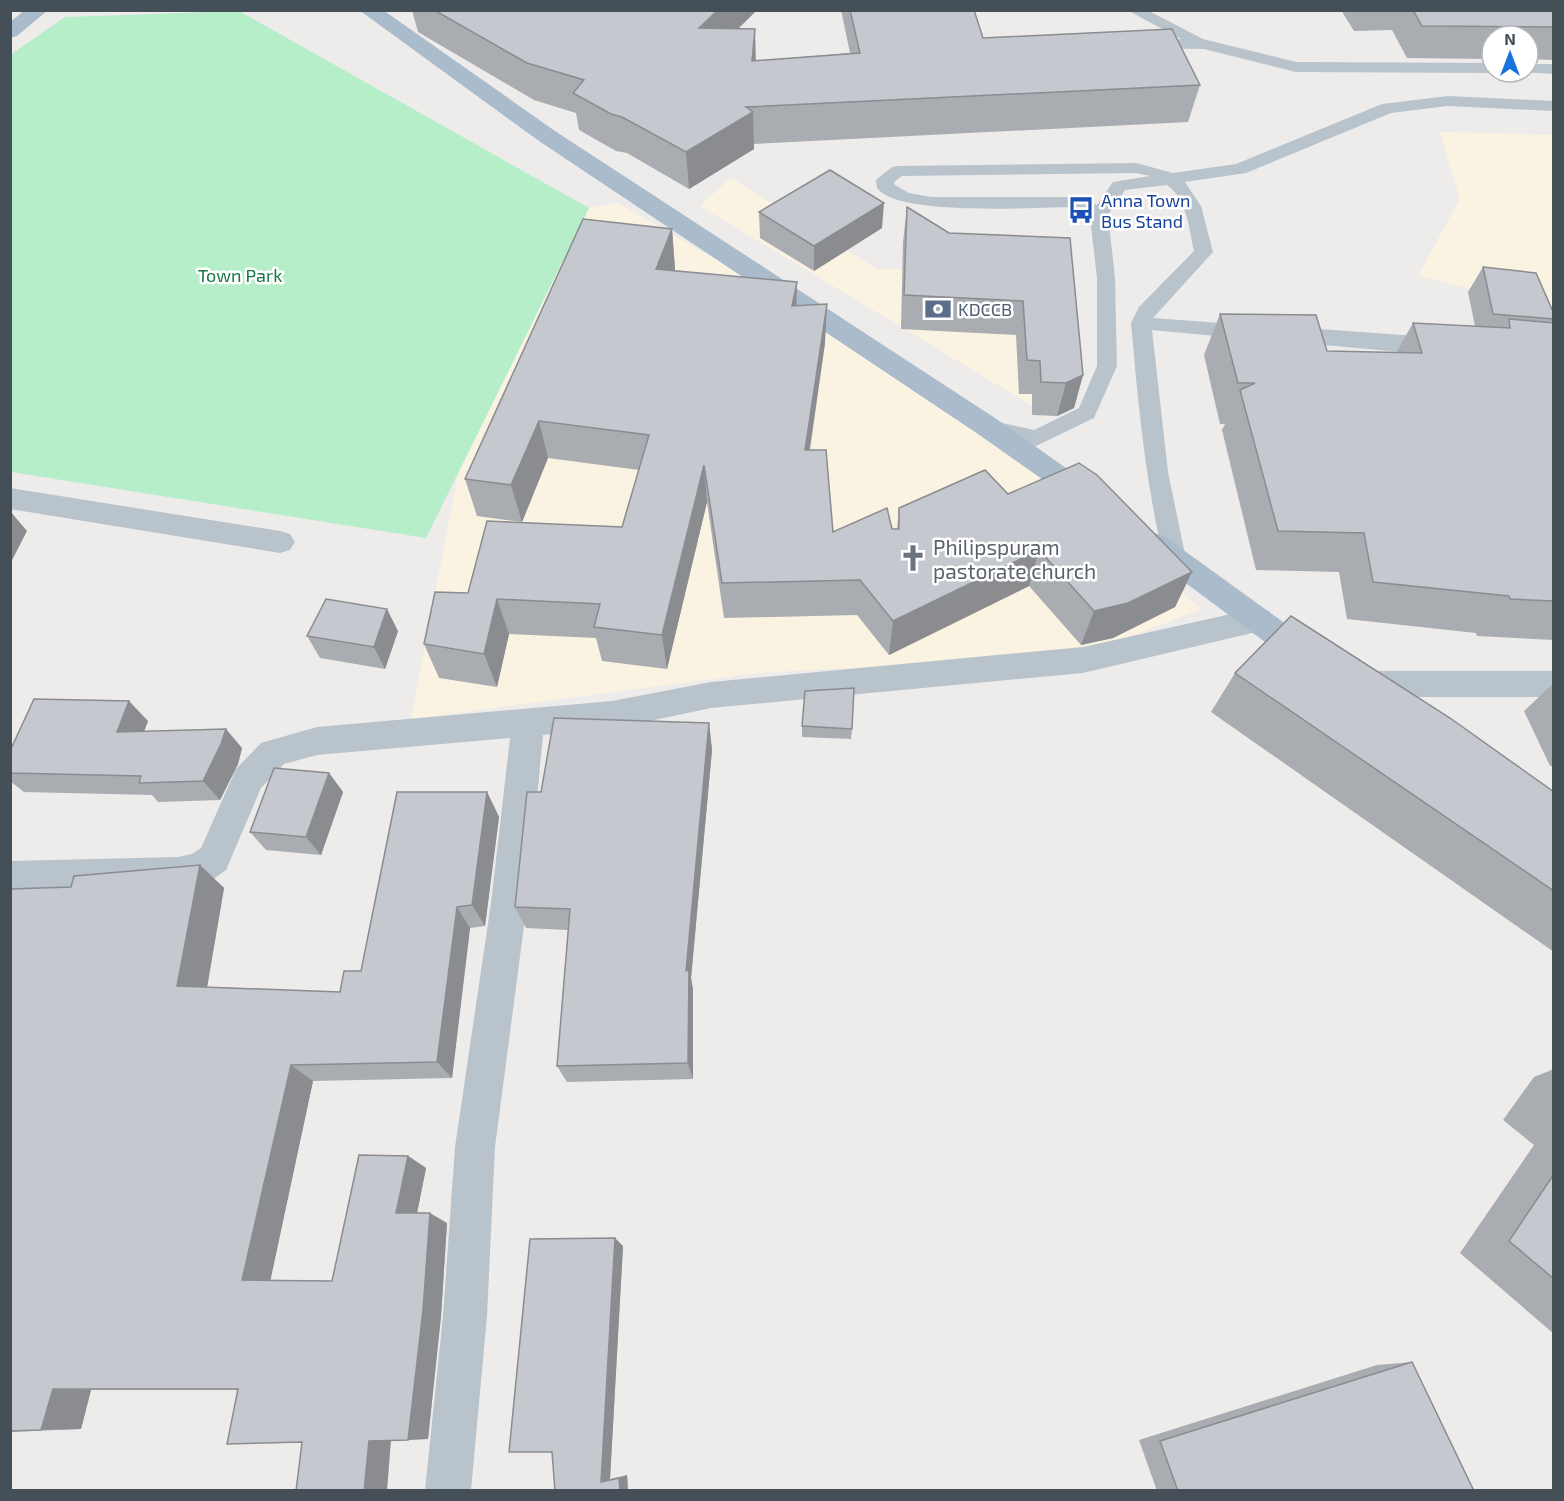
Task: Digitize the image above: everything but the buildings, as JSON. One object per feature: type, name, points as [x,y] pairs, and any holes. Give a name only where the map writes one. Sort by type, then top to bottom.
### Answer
[{"type":"main road","points":[[10,32],[39,10]]},
{"type":"main road","points":[[369,10],[547,136],[988,428],[1110,513]]},
{"type":"main road","points":[[1138,533],[1384,711]]},
{"type":"street","points":[[1278,334],[1473,350]]},
{"type":"street","points":[[10,498],[280,542]]},
{"type":"street","points":[[10,877],[178,873],[200,869],[214,859],[248,779],[273,753],[317,741],[612,714],[711,695],[1083,660],[1258,620]]},
{"type":"street","points":[[1346,684],[1554,684]]},
{"type":"street","points":[[448,1491],[465,1316],[475,1147],[509,903],[528,723]]},
{"type":"lane","points":[[1134,10],[1204,44],[1296,67],[1480,68]]},
{"type":"lane","points":[[1132,43],[1204,44]]},
{"type":"lane","points":[[988,428],[1036,438],[1087,413],[1107,366],[1106,278],[1099,215],[1119,186],[1240,169],[1388,108],[1448,101],[1554,106]]},
{"type":"lane","points":[[1099,215],[1079,202],[930,202],[904,198],[886,188],[885,180],[898,171],[1136,168],[1156,171],[1172,178],[1190,197],[1204,252],[1146,311],[1141,323],[1155,464],[1164,519],[1175,559]]},
{"type":"lane","points":[[1141,323],[1278,334]]},
{"type":"shaded area","points":[[1440,132],[1553,135],[1553,308],[1418,276],[1460,199]]},
{"type":"shaded area","points":[[731,178],[877,269],[992,270],[1046,414],[700,206]]},
{"type":"shaded area","points":[[617,203],[731,268],[857,353],[1061,484],[1201,609],[1083,655],[757,673],[411,719],[458,474],[589,208]]},
{"type":"green space","name":"Town Park","points":[[239,11],[589,208],[426,538],[11,472],[10,55],[65,17]]},
{"type":"place","name":"Anna Town Bus Stand","points":[[1081,210]]},
{"type":"place","name":"KDCCB","points":[[938,309]]},
{"type":"place","name":"Philipspuram pastorate church","points":[[913,558]]}]
